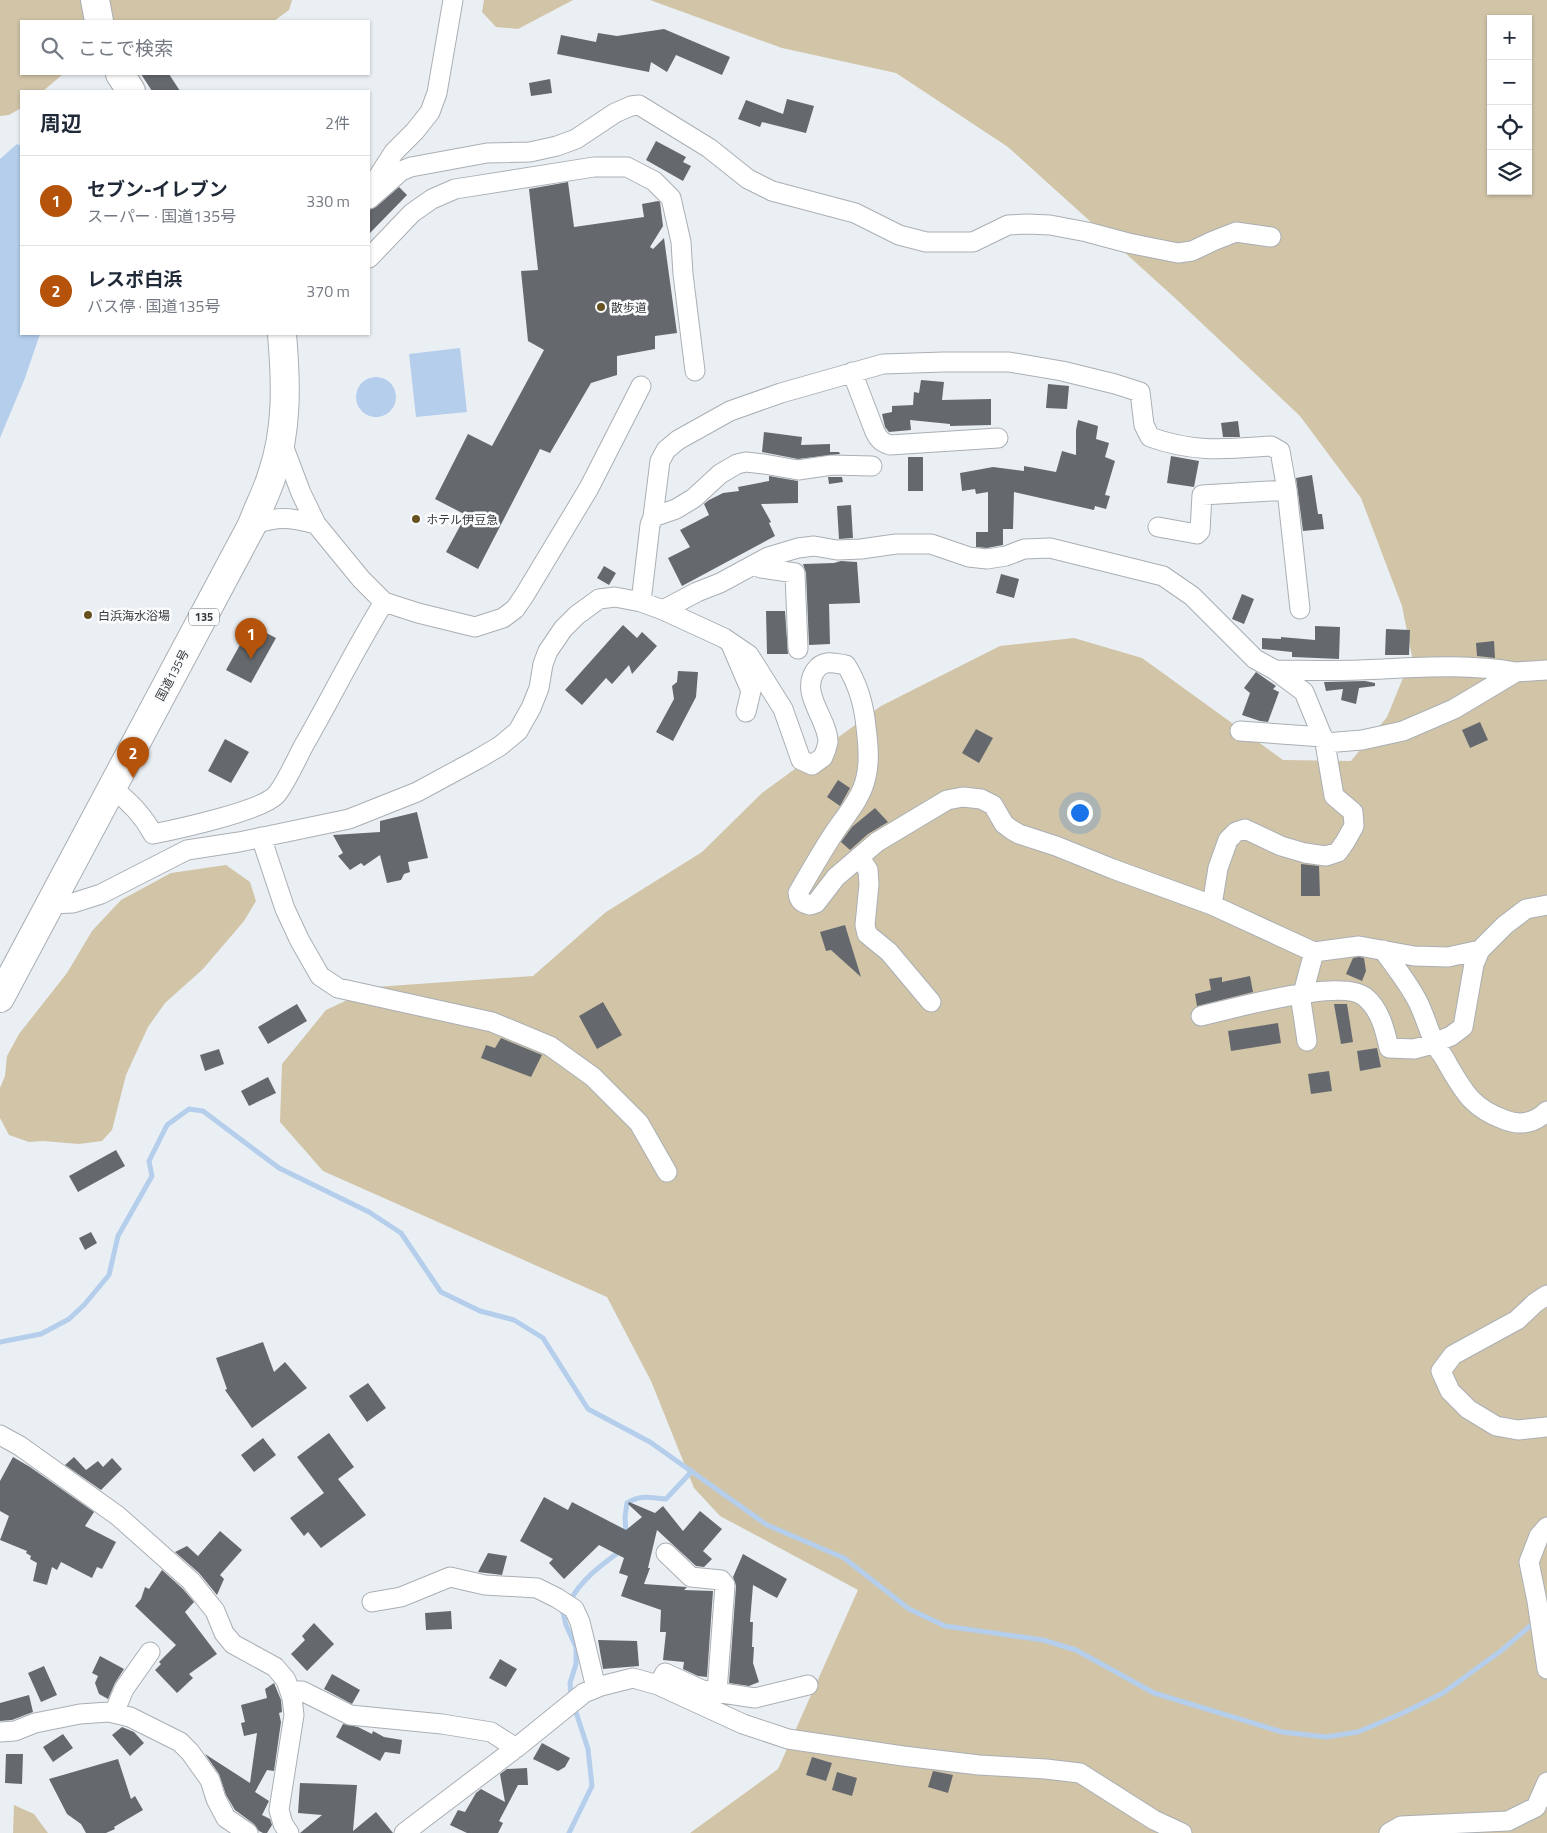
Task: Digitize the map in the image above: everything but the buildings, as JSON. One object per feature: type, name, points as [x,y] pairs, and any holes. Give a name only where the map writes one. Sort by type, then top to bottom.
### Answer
[{"type":"highway","points":[[95,0],[99,20]]},
{"type":"highway","points":[[121,75],[130,90]]},
{"type":"highway","name":"国道135号","points":[[0,998],[252,525],[273,474],[285,414],[286,385],[282,335]]},
{"type":"street","points":[[370,196],[376,180],[394,152],[416,131],[430,112],[436,93],[453,0]]},
{"type":"street","points":[[370,198],[401,171],[411,167],[487,153],[530,152],[557,146],[576,139],[615,113],[631,106],[639,105],[709,148],[748,179],[772,191],[855,213],[899,235],[926,242],[973,242],[1008,225],[1028,224],[1050,225],[1128,243],[1178,252],[1192,251],[1236,232],[1271,237]]},
{"type":"street","points":[[370,257],[412,213],[432,199],[455,189],[594,167],[627,167],[654,181],[671,198],[681,242],[683,274],[696,371]]},
{"type":"street","points":[[641,602],[660,461],[666,450],[678,440],[730,411],[780,393],[883,364],[1009,362],[1062,371],[1140,392],[1144,425],[1150,437],[1170,444],[1206,450],[1271,446],[1280,451],[1287,490],[1300,609]]},
{"type":"street","points":[[852,372],[875,432],[883,443],[998,438]]},
{"type":"street","points":[[280,440],[301,493],[316,524],[361,579],[384,602],[475,627],[503,618],[515,609],[589,488],[641,386]]},
{"type":"street","points":[[653,517],[676,509],[694,498],[720,474],[737,464],[746,462],[798,470],[832,465],[872,466]]},
{"type":"street","points":[[1158,527],[1197,534],[1200,531],[1202,495],[1287,490]]},
{"type":"street","points":[[252,525],[272,518],[291,518],[316,524]]},
{"type":"street","points":[[663,610],[768,557],[798,548],[814,546],[837,550],[896,544],[931,544],[970,557],[987,559],[1006,556],[1024,549],[1050,548],[1163,576],[1192,596],[1255,659],[1275,670],[1304,692],[1324,740],[1334,796],[1353,812],[1354,826],[1338,852],[1326,856],[1305,853],[1281,846],[1245,829],[1236,832],[1228,840],[1218,868],[1212,905]]},
{"type":"street","points":[[755,564],[762,568],[794,573],[798,649]]},
{"type":"street","points":[[51,904],[73,903],[101,894],[187,850],[239,842],[349,819],[418,792],[500,746],[518,731],[540,688],[543,664],[548,651],[563,629],[577,615],[599,599],[615,597],[641,602],[663,610],[730,642],[749,655],[783,709],[801,760],[812,765],[823,758],[828,743],[824,721],[813,700],[810,689],[813,674],[819,666],[830,662],[846,665],[852,674],[865,714],[869,747],[866,778],[856,801],[798,893],[798,899],[803,903],[810,905],[816,903],[836,877],[877,842],[947,800],[963,797],[981,799],[993,805],[1004,824],[1019,834],[1056,846],[1212,905],[1314,952],[1359,946],[1414,956],[1448,957],[1480,950]]},
{"type":"street","points":[[112,788],[128,800],[148,823],[153,834],[182,828],[258,806],[276,795],[359,643],[384,602]]},
{"type":"street","points":[[730,642],[751,691],[746,712]]},
{"type":"street","points":[[1275,670],[1452,667],[1489,667],[1516,672],[1547,670]]},
{"type":"street","points":[[1240,731],[1324,740],[1362,740],[1403,731],[1454,709],[1516,672]]},
{"type":"street","points":[[261,837],[285,909],[300,941],[320,976],[338,988],[492,1022],[550,1046],[593,1077],[639,1123],[667,1172]]},
{"type":"street","points":[[860,857],[868,870],[869,884],[865,925],[867,934],[889,952],[931,1002]]},
{"type":"street","points":[[1201,1016],[1303,992],[1349,990],[1365,996],[1376,1010],[1390,1048],[1414,1049],[1435,1043],[1451,1036],[1462,1027],[1474,964],[1480,950],[1505,925],[1526,910],[1547,904]]},
{"type":"street","points":[[1383,950],[1402,974],[1419,1004],[1435,1043],[1458,1084],[1474,1103],[1494,1116],[1514,1124],[1531,1123],[1547,1111]]},
{"type":"street","points":[[1307,1041],[1301,1001],[1314,952]]},
{"type":"street","points":[[1547,1295],[1535,1302],[1517,1320],[1453,1355],[1440,1371],[1450,1390],[1468,1409],[1496,1426],[1518,1430],[1547,1427]]},
{"type":"street","points":[[0,1436],[20,1446],[118,1516],[191,1581],[215,1611],[224,1632],[233,1644],[275,1667],[286,1680],[290,1691],[294,1716],[279,1810],[283,1824],[289,1833]]},
{"type":"street","points":[[1547,1527],[1539,1536],[1529,1562],[1547,1669]]},
{"type":"street","points":[[666,1553],[691,1577],[721,1580],[726,1585],[717,1692]]},
{"type":"street","points":[[372,1602],[401,1597],[450,1577],[485,1584],[537,1588],[574,1609],[580,1622],[596,1688]]},
{"type":"street","points":[[114,1713],[124,1689],[150,1652]]},
{"type":"street","points":[[658,1685],[665,1673],[702,1690],[754,1698],[808,1685]]},
{"type":"street","points":[[404,1833],[516,1748],[584,1693],[633,1678],[658,1685],[743,1724],[788,1739],[922,1758],[1080,1773],[1154,1820],[1182,1833]]},
{"type":"street","points":[[290,1691],[302,1691],[350,1715],[442,1724],[491,1732],[516,1748]]},
{"type":"street","points":[[0,1732],[15,1731],[35,1723],[80,1714],[114,1713],[130,1717],[180,1742],[190,1752],[210,1780],[216,1799],[226,1818],[248,1833]]},
{"type":"street","points":[[1389,1833],[1401,1826],[1508,1821],[1536,1807],[1547,1782]]},
{"type":"shaded area","points":[[0,0],[292,0],[289,10],[275,20],[20,20],[20,75],[62,75],[44,90],[20,90],[20,109],[9,115],[0,116]]},
{"type":"shaded area","points":[[484,0],[573,0],[518,29],[496,27],[482,12]]},
{"type":"shaded area","points":[[650,0],[1547,0],[1547,1833],[690,1833],[778,1769],[858,1590],[720,1516],[694,1488],[651,1381],[607,1297],[323,1171],[280,1122],[282,1064],[326,1010],[375,987],[533,976],[606,912],[702,852],[762,793],[881,706],[1000,646],[1074,638],[1142,658],[1283,760],[1351,761],[1387,717],[1412,656],[1402,606],[1361,498],[1300,416],[1175,298],[1008,147],[896,73],[782,48]]},
{"type":"shaded area","points":[[226,865],[250,882],[256,901],[244,921],[203,969],[165,1003],[148,1027],[126,1075],[112,1130],[102,1141],[79,1144],[43,1141],[29,1142],[9,1135],[0,1118],[0,1088],[5,1076],[7,1056],[19,1034],[67,973],[92,931],[121,900],[171,873]]},
{"type":"shaded area","points":[[14,1805],[34,1814],[48,1833],[13,1833]]},
{"type":"water","points":[[17,144],[20,146],[20,335],[40,335],[25,378],[0,438],[0,159]]},
{"type":"water","points":[[460,348],[467,412],[416,417],[409,354]]},
{"type":"water","points":[[376,377],[390,383],[396,397],[390,411],[376,417],[362,411],[356,397],[362,383]]},
{"type":"waterway","points":[[0,1342],[41,1334],[69,1319],[84,1305],[109,1275],[118,1236],[152,1176],[149,1161],[167,1125],[189,1109],[203,1111],[279,1168],[369,1212],[401,1233],[441,1292],[480,1311],[514,1320],[543,1338],[588,1409],[650,1442],[767,1525],[844,1558],[909,1609],[945,1626],[1043,1640],[1076,1650],[1154,1693],[1282,1732],[1326,1737],[1358,1732],[1443,1693],[1502,1650],[1536,1621]]},
{"type":"waterway","points":[[626,1534],[625,1517],[627,1503],[637,1498],[666,1499],[692,1471]]},
{"type":"waterway","points":[[570,1601],[585,1580],[619,1552],[620,1549]]},
{"type":"waterway","points":[[565,1609],[563,1613],[566,1625],[576,1647],[576,1664],[570,1683],[571,1698]]},
{"type":"waterway","points":[[569,1833],[592,1786],[588,1749],[574,1706]]},
{"type":"place","name":"散歩道","points":[[601,307]]},
{"type":"place","name":"ホテル伊豆急","points":[[416,519]]},
{"type":"place","name":"白浜海水浴場","points":[[88,615]]},
{"type":"place","name":"セブン-イレブン","points":[[251,659]]},
{"type":"place","name":"レスポ白浜","points":[[133,778]]}]
